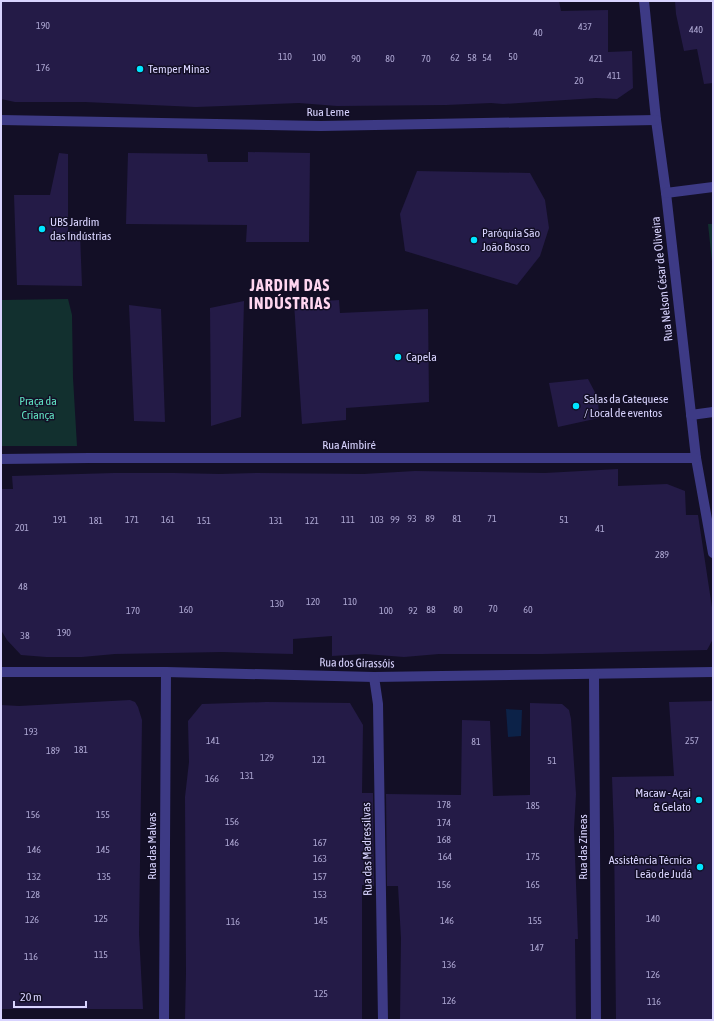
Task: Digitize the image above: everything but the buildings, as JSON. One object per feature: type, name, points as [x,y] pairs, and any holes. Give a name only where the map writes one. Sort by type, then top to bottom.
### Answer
[{"type":"street","name":"Rua Nelson César de Oliveira","points":[[644,1],[656,120],[666,193],[696,458],[713,553]]},
{"type":"street","name":"Rua Leme","points":[[1,120],[321,126],[656,120]]},
{"type":"street","points":[[666,193],[713,187]]},
{"type":"street","points":[[691,415],[713,412]]},
{"type":"street","name":"Rua Aimbiré","points":[[1,460],[89,458],[696,458]]},
{"type":"street","name":"Rua dos Girassóis","points":[[1,672],[166,672],[374,677],[713,672]]},
{"type":"street","name":"Rua das Malvas","points":[[164,1020],[166,672]]},
{"type":"street","name":"Rua das Zineas","points":[[594,674],[596,1020]]},
{"type":"street","name":"Rua das Madressilvas","points":[[374,677],[378,712],[383,1020]]},
{"type":"green space","points":[[708,224],[713,224],[713,271]]},
{"type":"green space","name":"Praça da Criança","points":[[68,299],[72,315],[73,378],[77,446],[1,446],[1,300]]},
{"type":"water","points":[[506,709],[522,710],[521,736],[508,737]]},
{"type":"place","name":"Temper Minas","points":[[140,69]]},
{"type":"place","name":"UBS Jardim das Indústrias","points":[[42,229]]},
{"type":"place","name":"Paróquia São João Bosco","points":[[474,240]]},
{"type":"place","name":"Capela","points":[[398,357]]},
{"type":"place","name":"Salas da Catequese / Local de eventos","points":[[576,406]]},
{"type":"place","name":"Macaw - Açai & Gelato","points":[[699,800]]},
{"type":"place","name":"Assistência Técnica Leão de Judá","points":[[700,867]]},
{"type":"district","name":"JARDIM DAS INDÚSTRIAS","points":[[290,294]]}]
